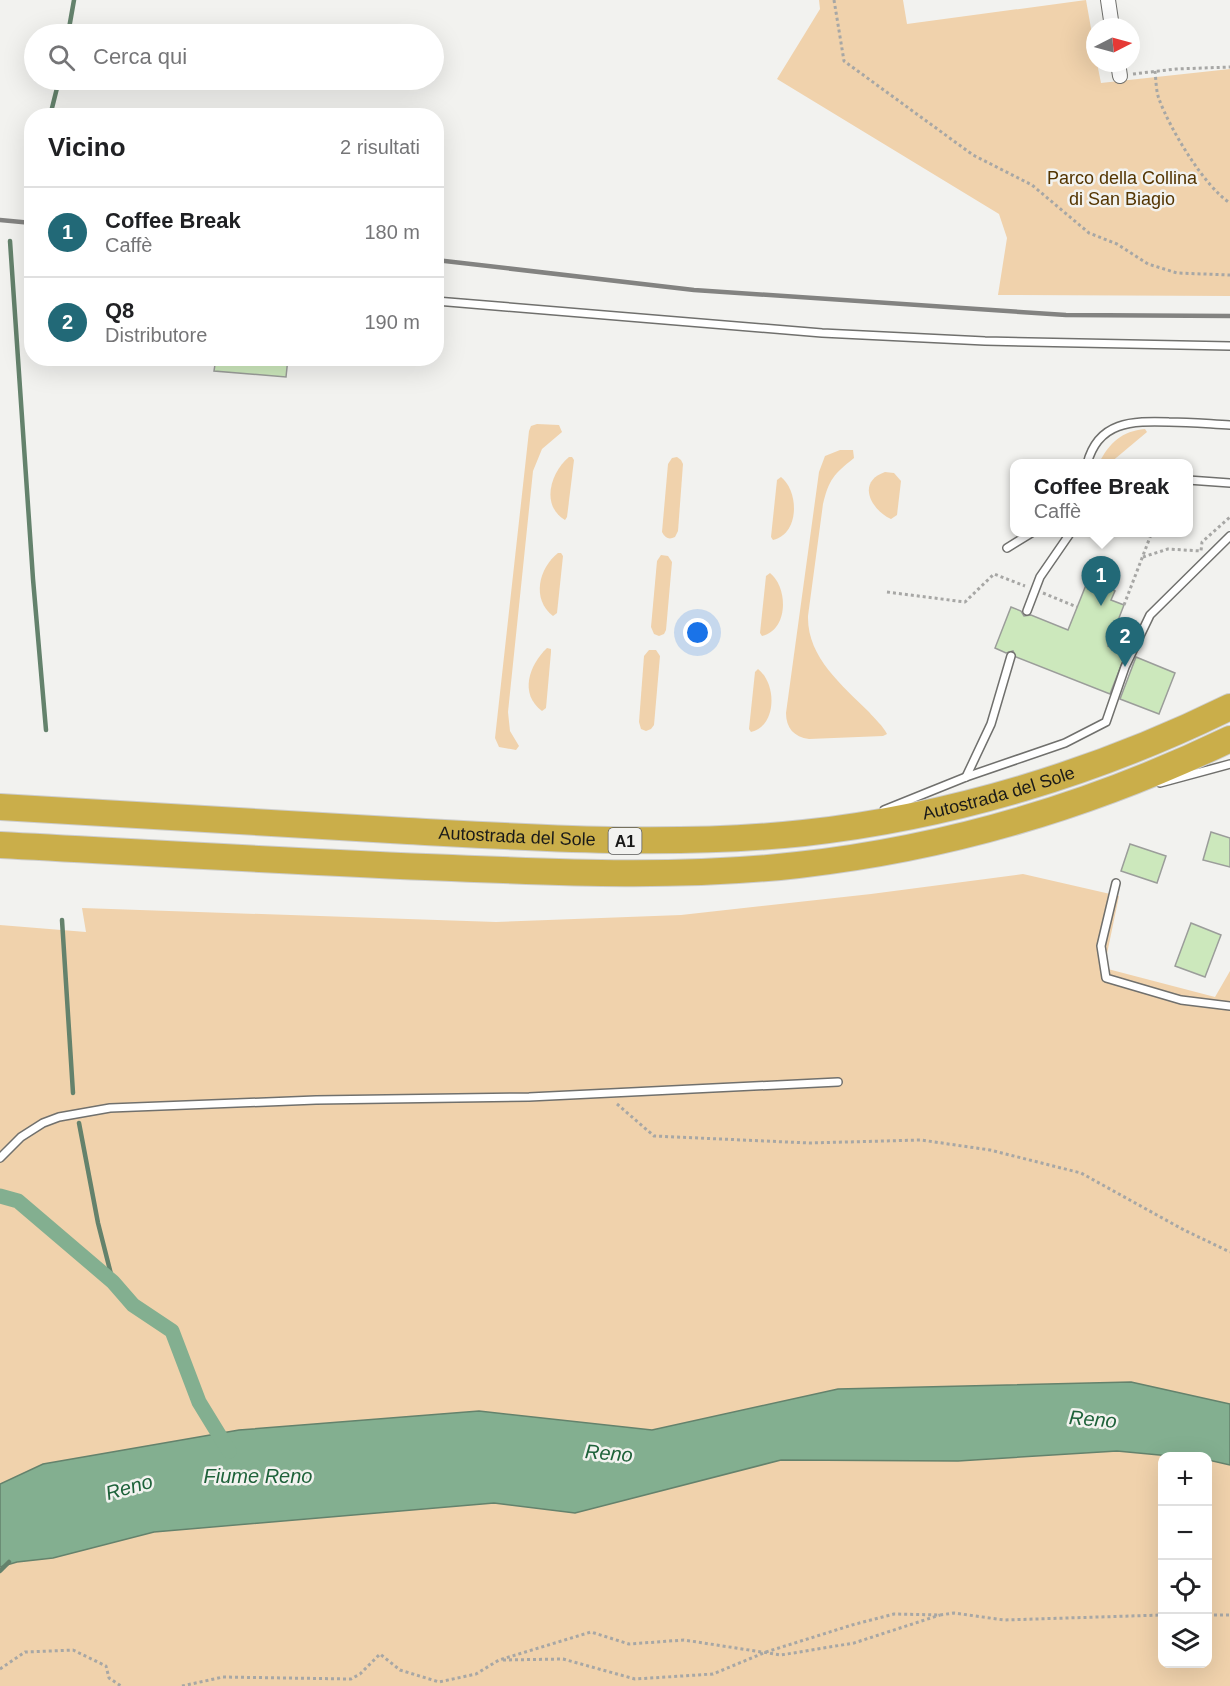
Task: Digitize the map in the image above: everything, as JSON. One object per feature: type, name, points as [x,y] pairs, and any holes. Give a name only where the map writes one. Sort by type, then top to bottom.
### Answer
[{"type":"highway","name":"Autostrada del Sole","points":[[0,807],[594,841],[694,841],[803,833],[931,812],[1027,787],[1105,761],[1181,731],[1230,707]]},
{"type":"highway","name":"Autostrada del Sole","points":[[0,845],[534,872],[695,873],[798,866],[898,850],[1050,813],[1183,762],[1230,739]]},
{"type":"street","points":[[1108,0],[1111,18]]},
{"type":"lane","points":[[444,303],[822,333],[986,341],[1230,346]]},
{"type":"lane","points":[[1088,459],[1097,442],[1109,430],[1124,423],[1140,421],[1230,425]]},
{"type":"lane","points":[[1193,480],[1230,483]]},
{"type":"lane","points":[[840,828],[966,777],[1065,743],[1106,722],[1125,667],[1150,615],[1230,536]]},
{"type":"lane","points":[[1007,548],[1025,537]]},
{"type":"lane","points":[[1028,611],[1040,577],[1068,537]]},
{"type":"lane","points":[[966,777],[992,724],[1011,656]]},
{"type":"lane","points":[[1151,785],[1230,764]]},
{"type":"lane","points":[[1050,813],[1129,791]]},
{"type":"lane","points":[[1116,883],[1101,946],[1106,978],[1181,1000],[1230,1006]]},
{"type":"lane","points":[[0,1158],[21,1137],[43,1124],[59,1117],[110,1108],[316,1100],[529,1096],[838,1082]]},
{"type":"path","points":[[834,0],[844,61],[973,155],[1032,185],[1089,233],[1118,244],[1148,264],[1177,273],[1230,275]]},
{"type":"path","points":[[1140,71],[1230,67]]},
{"type":"path","points":[[1155,71],[1158,98],[1175,132],[1193,162],[1220,196],[1230,202]]},
{"type":"path","points":[[1143,557],[1168,549],[1201,551],[1202,542],[1230,517]]},
{"type":"path","points":[[1124,606],[1150,537]]},
{"type":"path","points":[[887,592],[965,602],[994,574],[1077,607]]},
{"type":"path","points":[[604,1093],[654,1136],[809,1143],[921,1140],[990,1150],[1081,1173],[1184,1230],[1230,1252]]},
{"type":"path","points":[[182,1686],[224,1677],[351,1679],[360,1674],[380,1654],[400,1670],[439,1682],[476,1674],[499,1660],[591,1632],[629,1644],[684,1640],[781,1655],[854,1642],[940,1615],[954,1613],[1004,1620],[1121,1614],[1158,1615]]},
{"type":"path","points":[[499,1660],[563,1659],[635,1679],[713,1674],[766,1652],[894,1614],[940,1615]]},
{"type":"path","points":[[1212,1615],[1230,1615]]},
{"type":"path","points":[[0,1669],[26,1652],[73,1650],[106,1666],[109,1678],[121,1686]]},
{"type":"green space","name":"Parco della Collina di San Biagio","points":[[819,0],[903,0],[907,24],[1086,0],[1089,18],[1086,18],[1086,72],[1099,72],[1101,83],[1230,69],[1230,296],[998,295],[1007,238],[999,214],[777,79],[820,9]]},
{"type":"green space","points":[[559,425],[562,432],[542,449],[533,471],[508,712],[510,731],[519,746],[516,750],[499,747],[495,738],[529,431],[531,426]]},
{"type":"green space","points":[[1145,429],[1147,432],[1115,459],[1101,459],[1117,439]]},
{"type":"green space","points":[[840,450],[853,450],[854,458],[833,478],[823,504],[808,616],[809,631],[813,644],[828,669],[887,734],[809,739],[792,731],[787,723],[786,713],[819,472],[825,456]]},
{"type":"green space","points":[[569,457],[574,460],[565,520],[557,514],[553,506],[551,488],[557,471]]},
{"type":"green space","points":[[677,457],[683,464],[678,531],[675,537],[669,538],[662,532],[668,464],[672,458]]},
{"type":"green space","points":[[885,472],[894,473],[901,481],[897,515],[891,519],[873,503],[869,489],[871,482]]},
{"type":"green space","points":[[781,477],[791,492],[794,512],[788,530],[773,540],[771,537],[777,480]]},
{"type":"green space","points":[[558,553],[563,556],[557,613],[553,616],[542,601],[540,584],[546,567]]},
{"type":"green space","points":[[661,555],[668,556],[672,562],[666,630],[659,636],[654,634],[651,627],[657,561]]},
{"type":"green space","points":[[770,573],[780,588],[783,608],[777,626],[762,636],[760,633],[766,576]]},
{"type":"green space","points":[[547,648],[551,649],[551,652],[546,708],[542,711],[531,696],[529,680],[535,663]]},
{"type":"green space","points":[[649,650],[656,650],[660,656],[654,725],[646,731],[641,729],[639,722],[644,656]]},
{"type":"green space","points":[[758,669],[769,684],[770,713],[760,728],[751,732],[749,729],[755,672]]},
{"type":"green space","points":[[1023,874],[1119,896],[1104,968],[1215,997],[1230,971],[1230,1686],[0,1686],[0,925],[86,932],[82,908],[496,922],[681,915]]},
{"type":"water","name":"Fiume Reno","points":[[1131,1382],[1230,1404],[1230,1465],[1212,1461],[1212,1452],[1158,1452],[1158,1455],[1117,1451],[958,1461],[781,1460],[575,1513],[494,1503],[154,1532],[53,1558],[17,1562],[0,1567],[0,1484],[43,1464],[239,1430],[479,1411],[652,1430],[838,1389]]},
{"type":"building","points":[[215,366],[287,366],[286,377],[214,371]]},
{"type":"building","points":[[1088,580],[1115,591],[1111,600],[1124,605],[1108,646],[1126,653],[1110,694],[1016,657],[1013,651],[1006,653],[995,648],[1011,607],[1021,611],[1024,616],[1031,615],[1068,630]]},
{"type":"building","points":[[1136,657],[1175,673],[1159,714],[1120,699]]},
{"type":"building","points":[[1211,832],[1230,838],[1230,867],[1203,860]]},
{"type":"building","points":[[1130,844],[1166,856],[1157,883],[1121,871]]},
{"type":"building","points":[[1191,923],[1221,935],[1205,977],[1175,966]]},
{"type":"waterway","points":[[70,24],[74,0]]},
{"type":"waterway","points":[[52,108],[56,90]]},
{"type":"waterway","points":[[10,241],[33,579],[46,730]]},
{"type":"waterway","points":[[62,920],[73,1093]]},
{"type":"waterway","points":[[79,1123],[98,1223],[113,1282]]},
{"type":"waterway","points":[[0,1196],[18,1201],[113,1282],[133,1305],[172,1331],[199,1402],[229,1451]]},
{"type":"waterway","points":[[0,1571],[9,1562]]},
{"type":"railway","points":[[0,220],[24,222]]},
{"type":"railway","points":[[444,261],[694,290],[1066,315],[1230,316]]},
{"type":"place","name":"Coffee Break","points":[[1101,606]]},
{"type":"place","name":"Q8","points":[[1125,667]]},
{"type":"water label","name":"Reno","points":[[1093,1419]]},
{"type":"water label","name":"Reno","points":[[609,1453]]},
{"type":"water label","name":"Reno","points":[[129,1487]]}]
